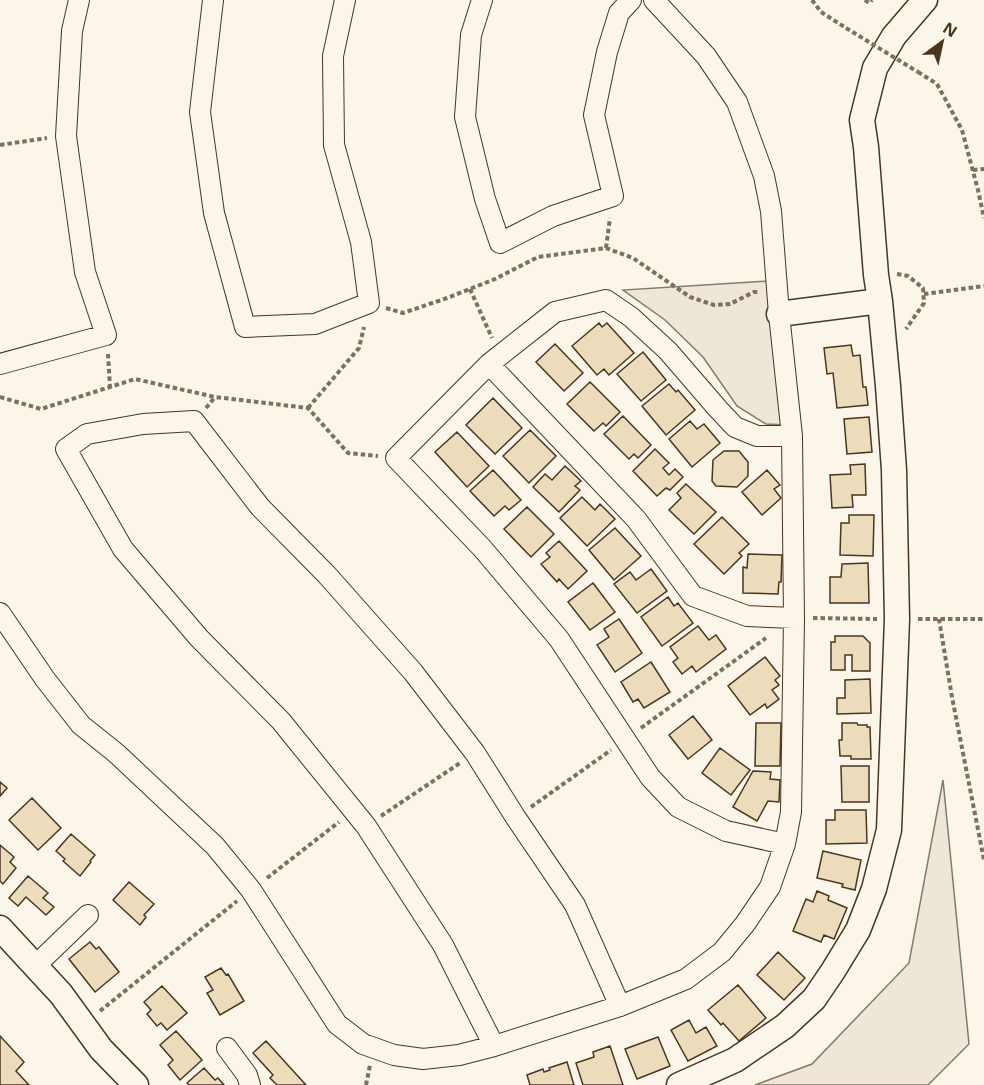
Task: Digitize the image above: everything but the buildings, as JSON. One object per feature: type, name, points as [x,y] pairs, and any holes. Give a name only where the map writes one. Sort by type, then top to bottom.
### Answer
[{"type":"street","points":[[0,364],[106,335],[85,272],[66,136],[72,31],[79,0]]},
{"type":"street","points":[[213,0],[200,112],[214,213],[246,327],[315,324],[369,303],[361,242],[334,145],[333,56],[345,0]]},
{"type":"street","points":[[482,0],[471,35],[465,117],[485,199],[500,243],[553,216],[613,196],[594,115],[607,52],[619,13],[632,0]]},
{"type":"street","points":[[0,613],[45,679],[81,725],[116,753],[215,846],[250,890],[337,1024],[363,1044],[394,1056],[423,1059],[459,1055],[620,1006],[686,979],[723,952],[770,887],[785,844],[791,812],[794,618],[792,436],[771,211],[764,176],[736,102],[706,56],[654,0]]},
{"type":"street","points":[[679,1085],[735,1060],[785,1026],[814,999],[858,930],[874,889],[889,830],[897,619],[894,470],[862,120],[875,68],[894,36],[926,0]]},
{"type":"street","points":[[785,844],[726,831],[678,807],[650,777],[559,639],[482,548],[396,459],[489,364],[555,312],[606,300],[631,317],[668,351],[735,427],[757,436],[792,436]]},
{"type":"street","points":[[779,304],[880,301]]},
{"type":"street","points":[[489,364],[636,519],[693,596],[747,616],[794,618]]},
{"type":"street","points":[[494,1046],[443,945],[360,818],[281,721],[199,638],[123,549],[66,449],[87,434],[143,424],[194,421],[260,507],[327,575],[413,672],[475,753],[575,904],[620,1006]]},
{"type":"street","points":[[35,966],[88,915]]},
{"type":"street","points":[[0,928],[61,994],[101,1049],[136,1085]]},
{"type":"street","points":[[227,1047],[248,1075],[250,1085]]},
{"type":"path","points":[[812,0],[820,12],[937,84],[962,130],[984,218]]},
{"type":"path","points":[[865,0],[869,3],[872,0]]},
{"type":"path","points":[[0,145],[66,136]]},
{"type":"path","points":[[972,170],[984,169]]},
{"type":"path","points":[[606,248],[613,196]]},
{"type":"path","points":[[308,408],[359,348],[369,303],[403,313],[495,279],[538,257],[606,248],[633,258],[690,297],[714,305],[730,304],[754,292],[779,304]]},
{"type":"path","points":[[876,275],[908,276],[923,288],[924,294],[924,303],[903,334],[883,337]]},
{"type":"path","points":[[924,294],[984,286]]},
{"type":"path","points":[[470,289],[492,337],[489,364]]},
{"type":"path","points":[[106,335],[110,387]]},
{"type":"path","points":[[794,618],[984,619]]},
{"type":"path","points":[[939,619],[951,697],[984,860]]},
{"type":"path","points":[[516,818],[766,638]]},
{"type":"path","points":[[83,1025],[250,890],[360,818],[475,753]]},
{"type":"shaded area","points":[[770,281],[788,425],[766,424],[737,406],[703,357],[665,320],[623,290]]},
{"type":"shaded area","points":[[943,780],[969,1044],[928,1085],[755,1085],[812,1064],[909,963]]}]
